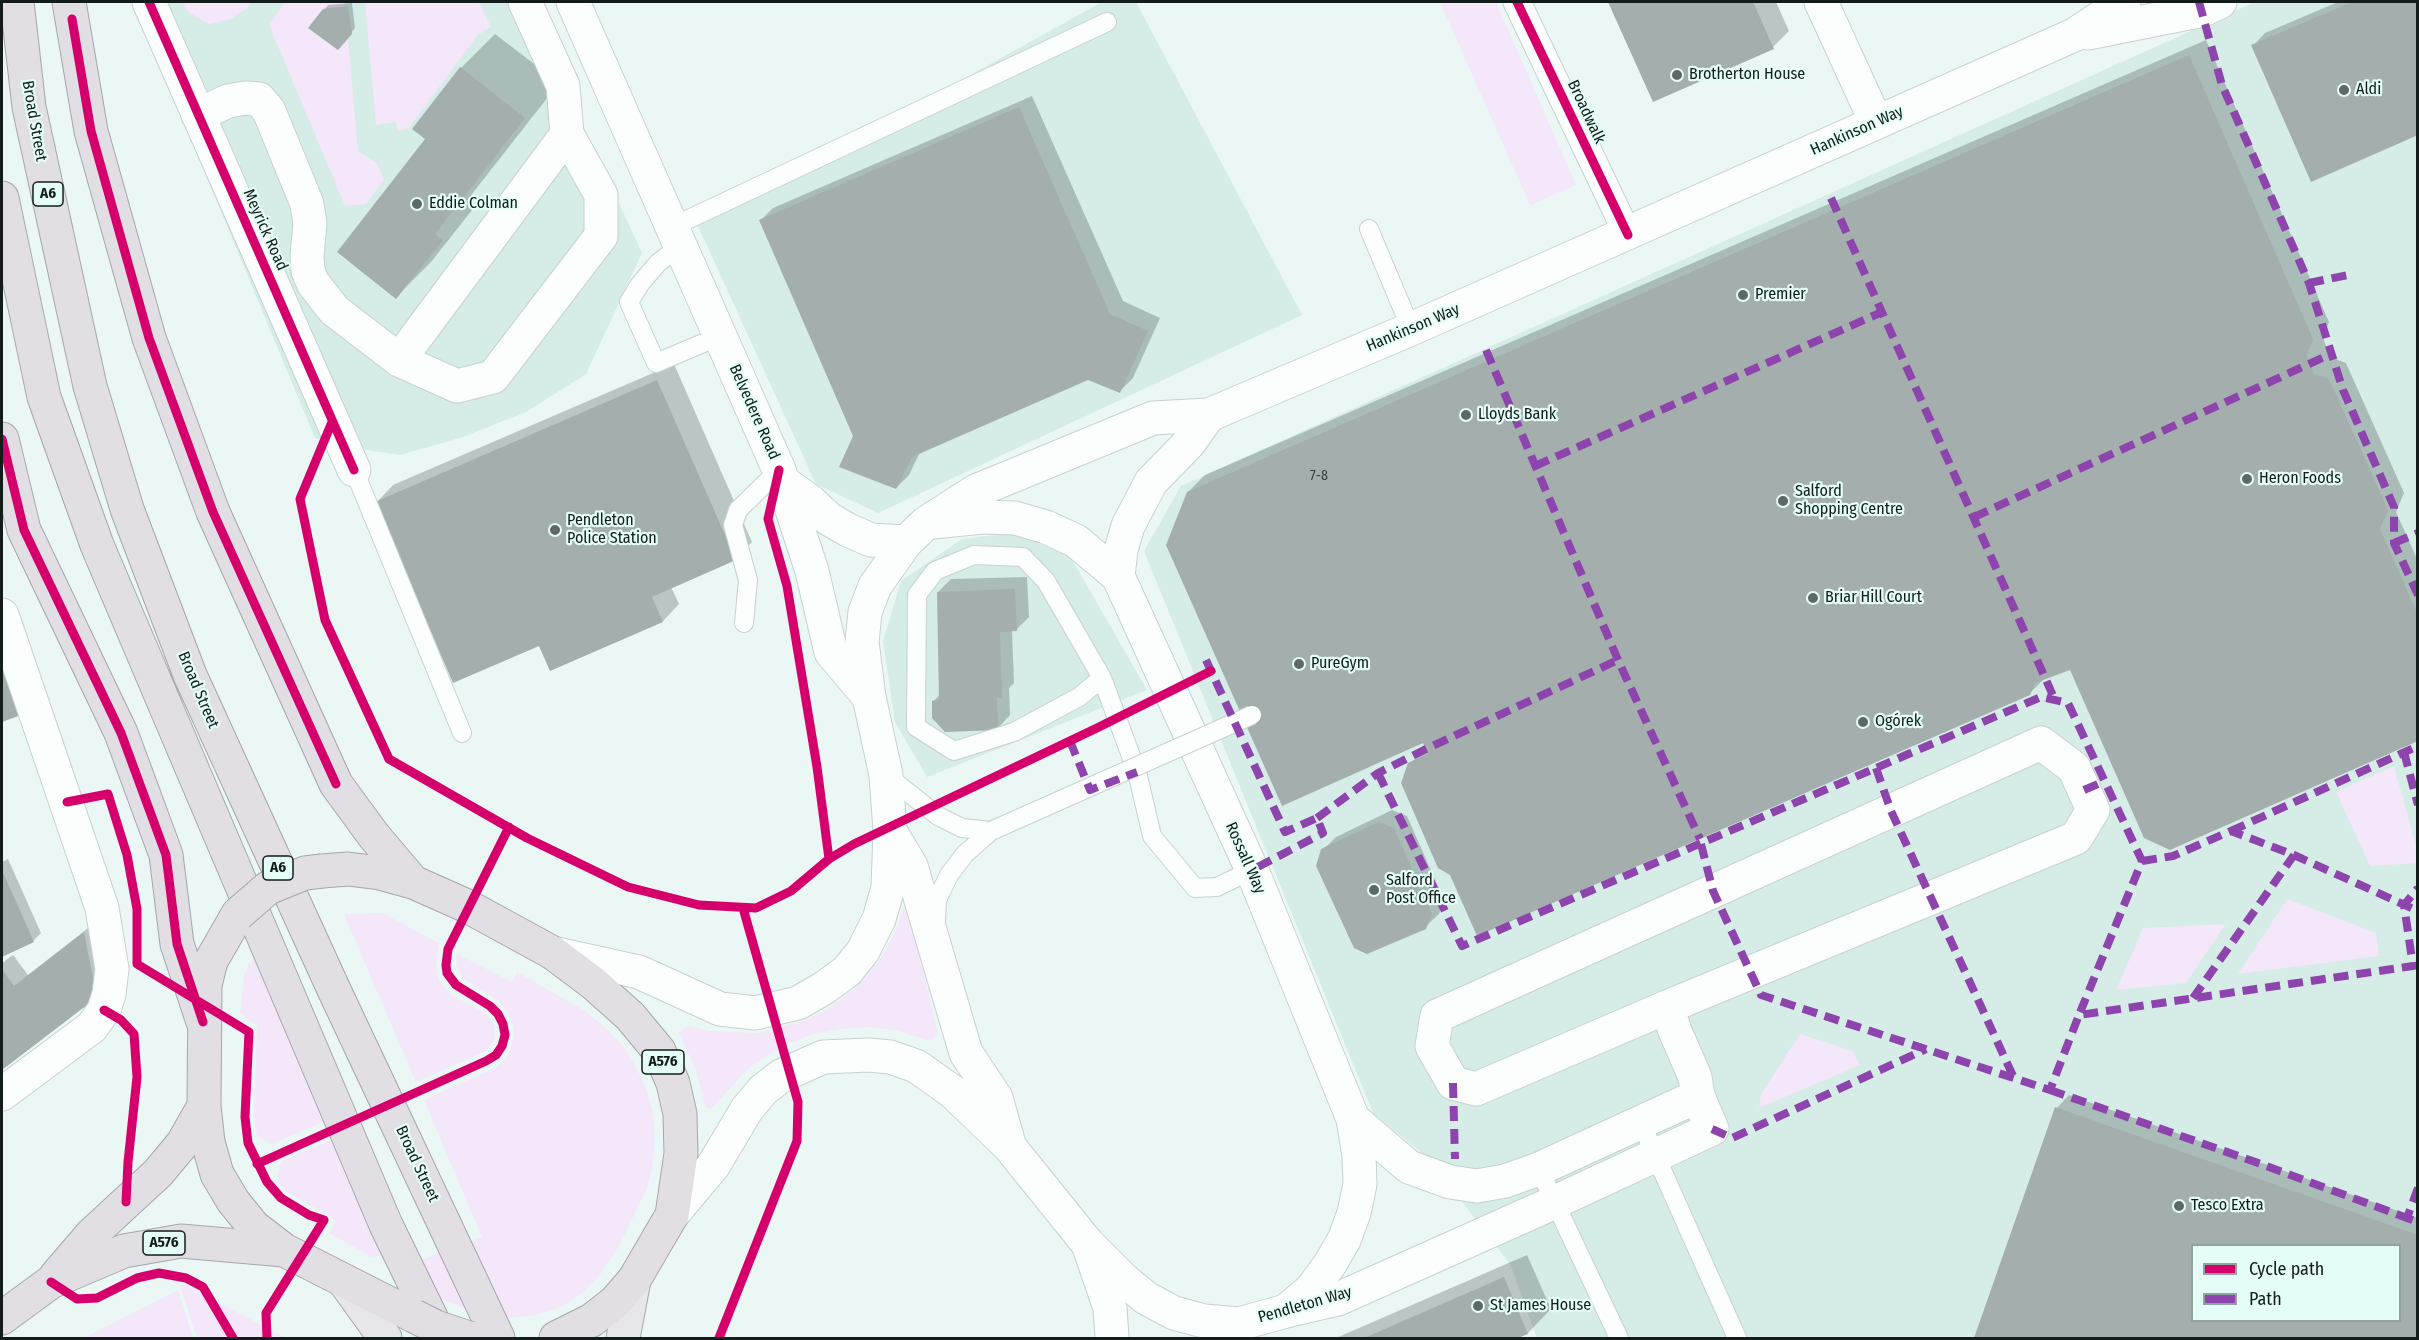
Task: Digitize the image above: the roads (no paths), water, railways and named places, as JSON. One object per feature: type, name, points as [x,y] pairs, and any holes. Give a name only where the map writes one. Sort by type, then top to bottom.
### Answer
[{"type":"highway","name":"Broad Street","points":[[17,2],[29,107],[90,386],[127,509],[190,675],[335,992],[498,1338]]},
{"type":"highway","points":[[69,2],[91,131],[142,315],[213,512],[336,784],[374,836],[413,882]]},
{"type":"highway","name":"A6","points":[[2,198],[44,397],[97,544],[386,1225],[441,1338]]},
{"type":"highway","points":[[2,439],[24,530],[121,733],[166,855],[177,944],[203,1022]]},
{"type":"highway","name":"A576","points":[[469,1338],[436,1327],[284,1250],[254,1227],[233,1201],[217,1174],[208,1142],[204,1106],[203,1022],[205,985],[211,961],[238,914],[268,888],[305,873],[348,869],[380,873],[413,882],[467,906],[553,953],[593,983],[630,1016],[658,1051],[673,1083],[680,1114],[681,1154],[672,1215],[634,1280],[615,1302],[592,1320],[556,1338]]},
{"type":"highway","name":"A576","points":[[2,1318],[51,1282],[92,1234],[158,1173],[183,1143],[204,1106]]},
{"type":"highway","name":"A576","points":[[51,1282],[124,1251],[164,1243],[182,1241],[284,1250]]},
{"type":"main road","name":"A576","points":[[624,1338],[634,1280]]},
{"type":"main road","name":"A576","points":[[344,1281],[385,1338]]},
{"type":"street","name":"Meyrick Road","points":[[149,2],[354,470]]},
{"type":"street","points":[[198,115],[228,101],[245,98],[259,99],[269,111],[307,204],[310,223],[308,271],[313,284],[334,310],[399,360],[456,386],[493,377],[601,236],[601,195],[567,134],[563,86],[525,2]]},
{"type":"street","name":"Belvedere Road","points":[[553,953],[639,972],[720,1009],[755,1013],[798,1003],[824,988],[846,970],[863,951],[879,919],[888,888],[890,831],[886,775],[869,697],[831,652],[812,571],[781,476],[573,2]]},
{"type":"street","name":"Broadwalk","points":[[1517,2],[1628,235]]},
{"type":"street","points":[[1821,2],[1876,122]]},
{"type":"street","name":"Hankinson Way","points":[[869,697],[862,642],[865,612],[875,586],[916,532],[976,491],[1153,418],[1209,415],[1411,329],[1628,235],[2074,35],[2124,2]]},
{"type":"street","name":"Hankinson Way","points":[[2074,35],[2203,10],[2220,2]]},
{"type":"street","points":[[399,360],[567,134]]},
{"type":"street","points":[[1118,576],[1121,550],[1128,526],[1151,482],[1189,443],[1209,415]]},
{"type":"street","points":[[781,476],[829,519],[871,540],[981,517],[1015,518],[1046,527],[1076,541],[1118,576]]},
{"type":"street","name":"Rossall Way","points":[[1118,576],[1252,870],[1353,1119],[1359,1156],[1360,1184],[1354,1213],[1344,1240],[1330,1264],[1311,1290],[1286,1311]]},
{"type":"street","points":[[2,615],[102,908],[112,969],[109,994],[104,1010],[92,1027],[2,1094]]},
{"type":"street","points":[[2041,743],[2074,768],[2093,810],[2076,838],[1667,1007],[1476,1089],[1453,1083],[1432,1046],[1437,1016],[2041,743]]},
{"type":"street","points":[[890,831],[911,866],[966,1053],[996,1098],[1009,1146]]},
{"type":"street","points":[[1353,1119],[1409,1167],[1450,1182],[1477,1186],[1505,1181],[1539,1170],[1698,1096],[1695,1077],[1667,1007]]},
{"type":"street","name":"Pendleton Way","points":[[672,1215],[713,1166],[747,1109],[763,1090],[780,1076],[824,1057],[869,1055],[890,1057],[916,1066],[953,1092],[1009,1146],[1088,1244],[1146,1298],[1174,1313],[1231,1331],[1286,1311],[1338,1299],[1712,1129],[1698,1096]]},
{"type":"street","points":[[1088,1244],[1110,1308],[1112,1338]]},
{"type":"lane","points":[[720,336],[656,363],[629,302],[676,237],[1107,22]]},
{"type":"lane","points":[[1369,229],[1411,329]]},
{"type":"lane","points":[[354,470],[462,733]]},
{"type":"lane","points":[[744,623],[748,580],[733,525],[738,510],[781,476]]},
{"type":"lane","points":[[1102,678],[1079,697],[1014,732],[954,751],[916,728],[917,595],[935,571],[974,555],[1023,557],[1046,581],[1102,678],[1137,772],[1152,836],[1195,888],[1217,886],[1252,870]]},
{"type":"lane","points":[[934,940],[937,900],[949,875],[964,854],[991,831],[1252,715]]},
{"type":"lane","points":[[886,775],[938,816],[962,828],[991,831]]},
{"type":"lane","points":[[1641,1123],[1737,1338]]},
{"type":"lane","points":[[1539,1170],[1619,1338]]},
{"type":"place","name":"Brotherton House","points":[[1677,75]]},
{"type":"place","name":"Aldi","points":[[2344,90]]},
{"type":"place","name":"Eddie Colman","points":[[417,204]]},
{"type":"place","name":"Premier","points":[[1743,295]]},
{"type":"place","name":"Lloyds Bank","points":[[1466,415]]},
{"type":"place","name":"Heron Foods","points":[[2247,479]]},
{"type":"place","name":"Salford Shopping Centre","points":[[1783,501]]},
{"type":"place","name":"Pendleton Police Station","points":[[555,530]]},
{"type":"place","name":"Briar Hill Court","points":[[1813,598]]},
{"type":"place","name":"PureGym","points":[[1299,664]]},
{"type":"place","name":"Ogórek","points":[[1863,722]]},
{"type":"place","name":"Salford Post Office","points":[[1374,890]]},
{"type":"place","name":"Tesco Extra","points":[[2179,1206]]},
{"type":"place","name":"St James House","points":[[1478,1306]]}]
